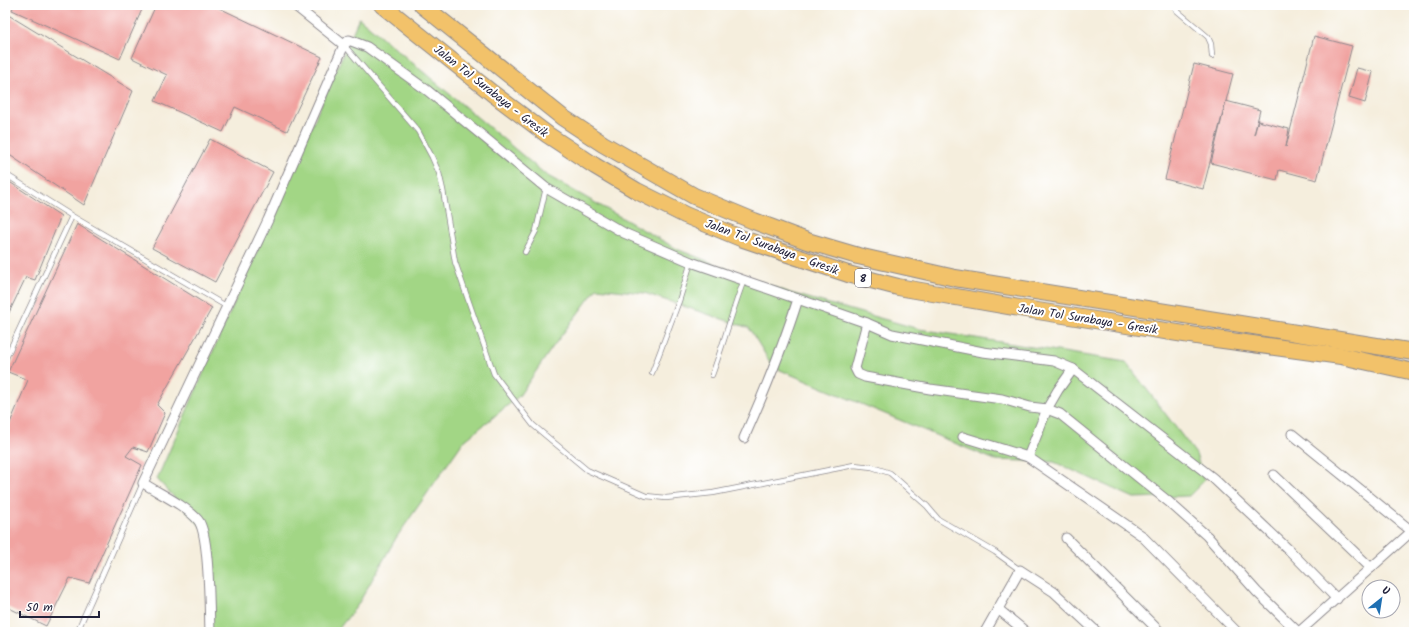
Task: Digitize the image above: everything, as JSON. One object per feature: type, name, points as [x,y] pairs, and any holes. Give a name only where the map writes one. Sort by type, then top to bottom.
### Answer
[{"type":"highway","name":"Jalan Tol Surabaya - Gresik","points":[[382,5],[498,98],[548,135],[595,166],[637,191],[685,215],[743,239],[848,274],[898,287],[1216,339],[1340,356],[1414,372]]},
{"type":"highway","name":"Jalan Tol Surabaya - Gresik","points":[[422,5],[562,117],[603,144],[694,196],[807,241],[858,256],[955,278],[1414,352]]},
{"type":"street","points":[[294,5],[344,45]]},
{"type":"street","points":[[210,632],[207,558],[205,535],[202,526],[199,521],[183,507],[143,483],[278,198],[344,45],[349,40],[367,47],[428,91],[546,188],[624,233],[691,262],[867,323],[892,334],[983,352],[1054,361],[1073,369],[1213,478],[1289,550],[1337,599]]},
{"type":"street","points":[[744,438],[766,388],[798,299]]},
{"type":"street","points":[[867,323],[855,368],[858,374],[865,377],[930,389],[1002,399],[1030,407],[1047,409],[1060,414],[1169,502],[1206,536],[1257,592],[1301,631],[1413,532],[1292,434]]},
{"type":"street","points":[[1028,456],[1047,409],[1073,369]]},
{"type":"street","points":[[964,437],[1028,456],[1141,535],[1237,632]]},
{"type":"street","points":[[1274,475],[1371,568]]},
{"type":"street","points":[[1066,538],[1160,632]]},
{"type":"street","points":[[986,632],[1020,570],[1054,592],[1097,632]]},
{"type":"street","points":[[998,609],[1026,632]]},
{"type":"lane","points":[[1174,5],[1175,9],[1208,37],[1211,44],[1212,56]]},
{"type":"lane","points":[[344,45],[418,131],[432,157],[439,174],[443,190],[455,262],[494,374],[533,425],[587,470],[646,496],[666,498],[713,493],[854,465],[872,467],[890,473],[928,506],[938,519],[995,552],[1020,570]]},
{"type":"lane","points":[[5,174],[72,216],[226,306]]},
{"type":"lane","points":[[526,252],[536,231],[546,188]]},
{"type":"lane","points":[[5,360],[72,216]]},
{"type":"lane","points":[[652,373],[679,301],[691,262]]},
{"type":"lane","points":[[712,375],[722,350],[734,305],[744,280]]},
{"type":"lane","points":[[77,632],[143,483]]},
{"type":"green space","points":[[359,18],[546,175],[679,250],[790,293],[919,329],[1126,362],[1196,454],[1204,481],[1189,496],[1134,498],[1054,462],[995,460],[773,367],[749,328],[644,293],[597,288],[552,348],[519,396],[463,442],[396,538],[357,606],[336,632],[210,632],[208,534],[157,479]]},
{"type":"building","points":[[14,5],[144,5],[120,59],[12,10]]},
{"type":"building","points":[[156,5],[213,5],[322,57],[287,131],[235,107],[223,132],[155,101],[167,75],[132,58]]},
{"type":"building","points":[[5,13],[133,91],[84,205],[5,152]]},
{"type":"building","points":[[1314,36],[1352,46],[1317,180],[1279,170],[1277,180],[1211,163],[1226,101],[1260,110],[1254,135],[1258,121],[1289,129],[1286,147]]},
{"type":"building","points":[[1194,64],[1233,74],[1203,189],[1165,179]]},
{"type":"building","points":[[1357,68],[1373,72],[1365,103],[1349,98]]},
{"type":"building","points":[[210,139],[273,172],[215,282],[152,248]]},
{"type":"building","points":[[5,179],[61,216],[35,280],[26,277],[5,321]]},
{"type":"building","points":[[77,224],[212,308],[157,405],[165,413],[148,452],[133,447],[126,456],[142,465],[89,583],[70,578],[46,626],[5,606],[5,435],[28,380],[8,372]]}]
